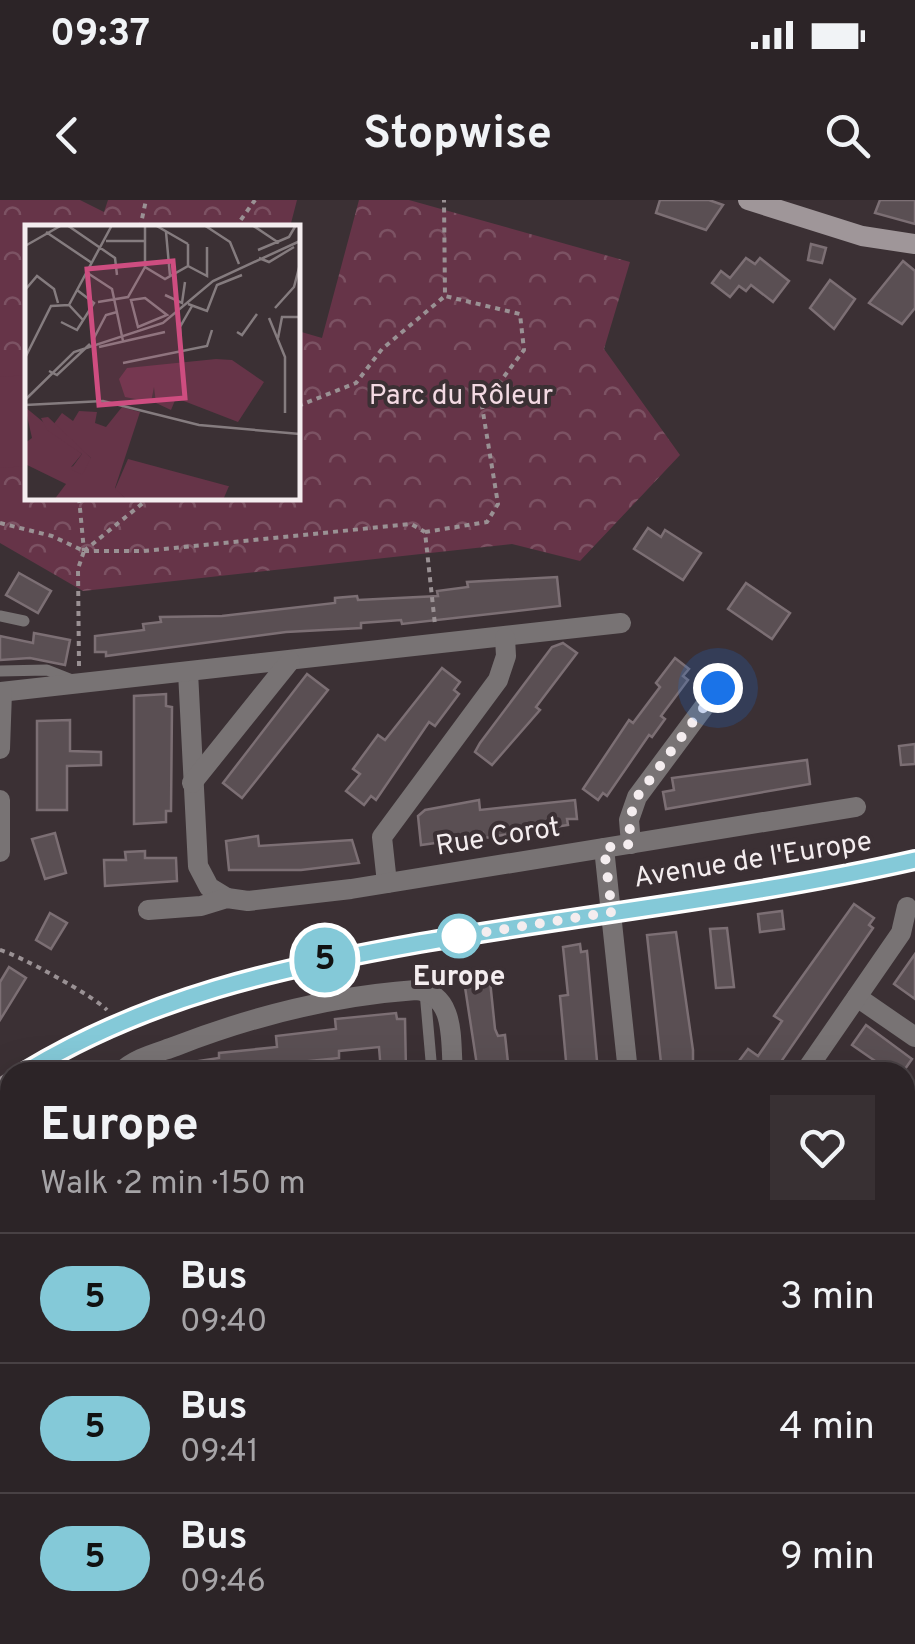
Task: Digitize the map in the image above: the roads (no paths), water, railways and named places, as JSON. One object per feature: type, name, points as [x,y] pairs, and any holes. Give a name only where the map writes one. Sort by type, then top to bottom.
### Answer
[{"type":"street","points":[[748,200],[862,236],[915,244]]},
{"type":"street","points":[[0,750],[1,685],[79,683],[290,662],[621,623]]},
{"type":"street","points":[[387,883],[382,837],[498,680],[506,656],[505,638]]},
{"type":"street","points":[[192,784],[290,662]]},
{"type":"street","points":[[188,672],[200,872],[209,886],[227,898]]},
{"type":"street","points":[[631,844],[629,820],[637,797],[718,688]]},
{"type":"street","points":[[0,800],[0,852]]},
{"type":"street","name":"Rue Corot","points":[[148,910],[201,906],[227,898],[264,900],[387,883],[856,807]]},
{"type":"street","points":[[604,848],[627,1062]]},
{"type":"street","name":"Avenue de l'Europe","points":[[44,1062],[119,1022],[205,989],[292,966],[797,884],[915,860]]},
{"type":"street","points":[[813,1062],[901,933],[907,907]]},
{"type":"street","points":[[135,1062],[279,1012],[425,991],[438,998],[447,1011],[452,1062]]},
{"type":"street","points":[[858,998],[915,1037]]},
{"type":"lane","points":[[0,616],[24,621]]},
{"type":"lane","points":[[425,991],[431,1062]]},
{"type":"place","name":"Europe","points":[[459,936]]},
{"type":"park label","name":"Parc du Rôleur","points":[[461,397]]}]
